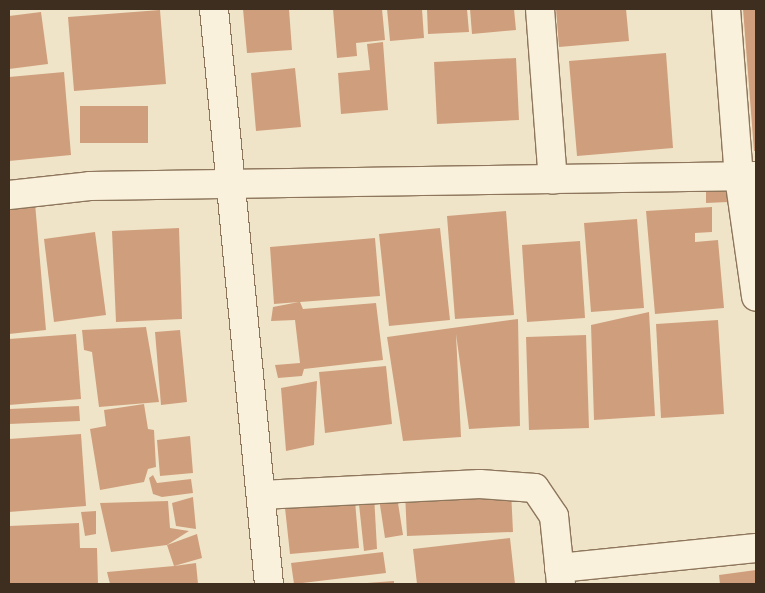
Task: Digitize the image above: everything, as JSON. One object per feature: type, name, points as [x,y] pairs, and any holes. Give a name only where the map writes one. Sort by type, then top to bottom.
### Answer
[{"type":"street","points":[[214,9],[269,584]]},
{"type":"street","points":[[540,9],[553,180]]},
{"type":"street","points":[[726,9],[747,176],[756,297]]},
{"type":"street","points":[[9,195],[90,186],[747,176]]},
{"type":"street","points":[[261,495],[480,484],[535,488],[554,516],[560,576],[756,548]]},
{"type":"building","points":[[243,9],[289,9],[292,50],[247,53]]},
{"type":"building","points":[[333,9],[382,9],[385,40],[356,43],[357,56],[337,58]]},
{"type":"building","points":[[387,9],[422,9],[424,38],[390,41]]},
{"type":"building","points":[[427,9],[467,9],[469,32],[428,34]]},
{"type":"building","points":[[470,9],[514,9],[516,30],[472,34]]},
{"type":"building","points":[[556,9],[626,9],[629,41],[559,47]]},
{"type":"building","points":[[743,9],[756,9],[756,151],[754,151]]},
{"type":"building","points":[[160,10],[166,84],[74,91],[68,17]]},
{"type":"building","points":[[41,12],[48,64],[9,69],[9,16]]},
{"type":"building","points":[[383,42],[388,110],[341,114],[338,73],[370,70],[367,44]]},
{"type":"building","points":[[666,53],[673,148],[577,156],[569,61]]},
{"type":"building","points":[[516,58],[519,120],[437,124],[434,62]]},
{"type":"building","points":[[295,68],[301,127],[256,131],[251,73]]},
{"type":"building","points":[[64,72],[71,155],[9,161],[9,77]]},
{"type":"building","points":[[80,106],[148,106],[148,143],[80,143]]},
{"type":"building","points":[[706,191],[728,191],[728,202],[706,203]]},
{"type":"building","points":[[35,203],[46,330],[9,334],[9,205]]},
{"type":"building","points":[[712,207],[712,232],[695,233],[695,242],[718,240],[724,308],[655,314],[646,211]]},
{"type":"building","points":[[506,211],[514,315],[455,319],[447,216]]},
{"type":"building","points":[[637,219],[644,308],[591,312],[584,223]]},
{"type":"building","points":[[179,228],[182,319],[116,322],[112,231]]},
{"type":"building","points":[[440,228],[450,320],[389,326],[379,234]]},
{"type":"building","points":[[95,232],[106,315],[54,322],[44,239]]},
{"type":"building","points":[[375,238],[380,296],[300,302],[303,309],[376,303],[383,360],[304,369],[302,376],[278,378],[275,365],[300,363],[295,320],[271,321],[273,307],[299,302],[274,304],[270,247]]},
{"type":"building","points":[[580,241],[585,318],[527,322],[522,245]]},
{"type":"building","points":[[649,312],[655,416],[594,420],[591,325]]},
{"type":"building","points":[[518,319],[520,426],[469,429],[456,334],[461,437],[403,441],[387,337]]},
{"type":"building","points":[[718,320],[724,414],[661,418],[656,324]]},
{"type":"building","points":[[146,327],[159,402],[99,407],[92,352],[84,350],[82,330]]},
{"type":"building","points":[[180,330],[187,402],[161,405],[155,332]]},
{"type":"building","points":[[76,334],[81,399],[9,405],[9,339]]},
{"type":"building","points":[[586,335],[589,428],[529,430],[526,337]]},
{"type":"building","points":[[386,366],[392,424],[325,433],[319,372]]},
{"type":"building","points":[[317,381],[314,445],[286,451],[281,388]]},
{"type":"building","points":[[144,404],[148,429],[154,430],[156,467],[148,469],[144,482],[100,490],[90,429],[106,426],[104,410]]},
{"type":"building","points":[[79,406],[80,421],[9,424],[9,409]]},
{"type":"building","points":[[81,434],[86,506],[9,512],[9,439]]},
{"type":"building","points":[[190,436],[193,473],[160,476],[157,440]]},
{"type":"building","points":[[153,475],[157,483],[191,479],[193,493],[162,497],[153,494],[149,478]]},
{"type":"building","points":[[396,490],[403,535],[385,538],[378,492]]},
{"type":"building","points":[[511,490],[513,532],[407,536],[405,493]]},
{"type":"building","points":[[358,495],[374,495],[377,549],[364,551]]},
{"type":"building","points":[[193,497],[196,529],[176,526],[172,503]]},
{"type":"building","points":[[168,501],[170,528],[189,531],[167,545],[111,552],[100,503]]},
{"type":"building","points":[[355,501],[359,548],[290,554],[285,508]]},
{"type":"building","points":[[96,511],[96,534],[85,536],[81,512]]},
{"type":"building","points":[[79,523],[80,548],[97,548],[98,584],[9,584],[9,526]]},
{"type":"building","points":[[197,534],[202,558],[174,566],[167,545]]},
{"type":"building","points":[[510,538],[515,584],[417,584],[413,549]]},
{"type":"building","points":[[383,552],[386,573],[294,584],[291,563]]},
{"type":"building","points":[[196,563],[198,584],[110,584],[107,572]]},
{"type":"building","points":[[756,570],[756,584],[720,584],[719,575]]},
{"type":"building","points":[[394,581],[394,584],[367,584],[367,583]]}]
